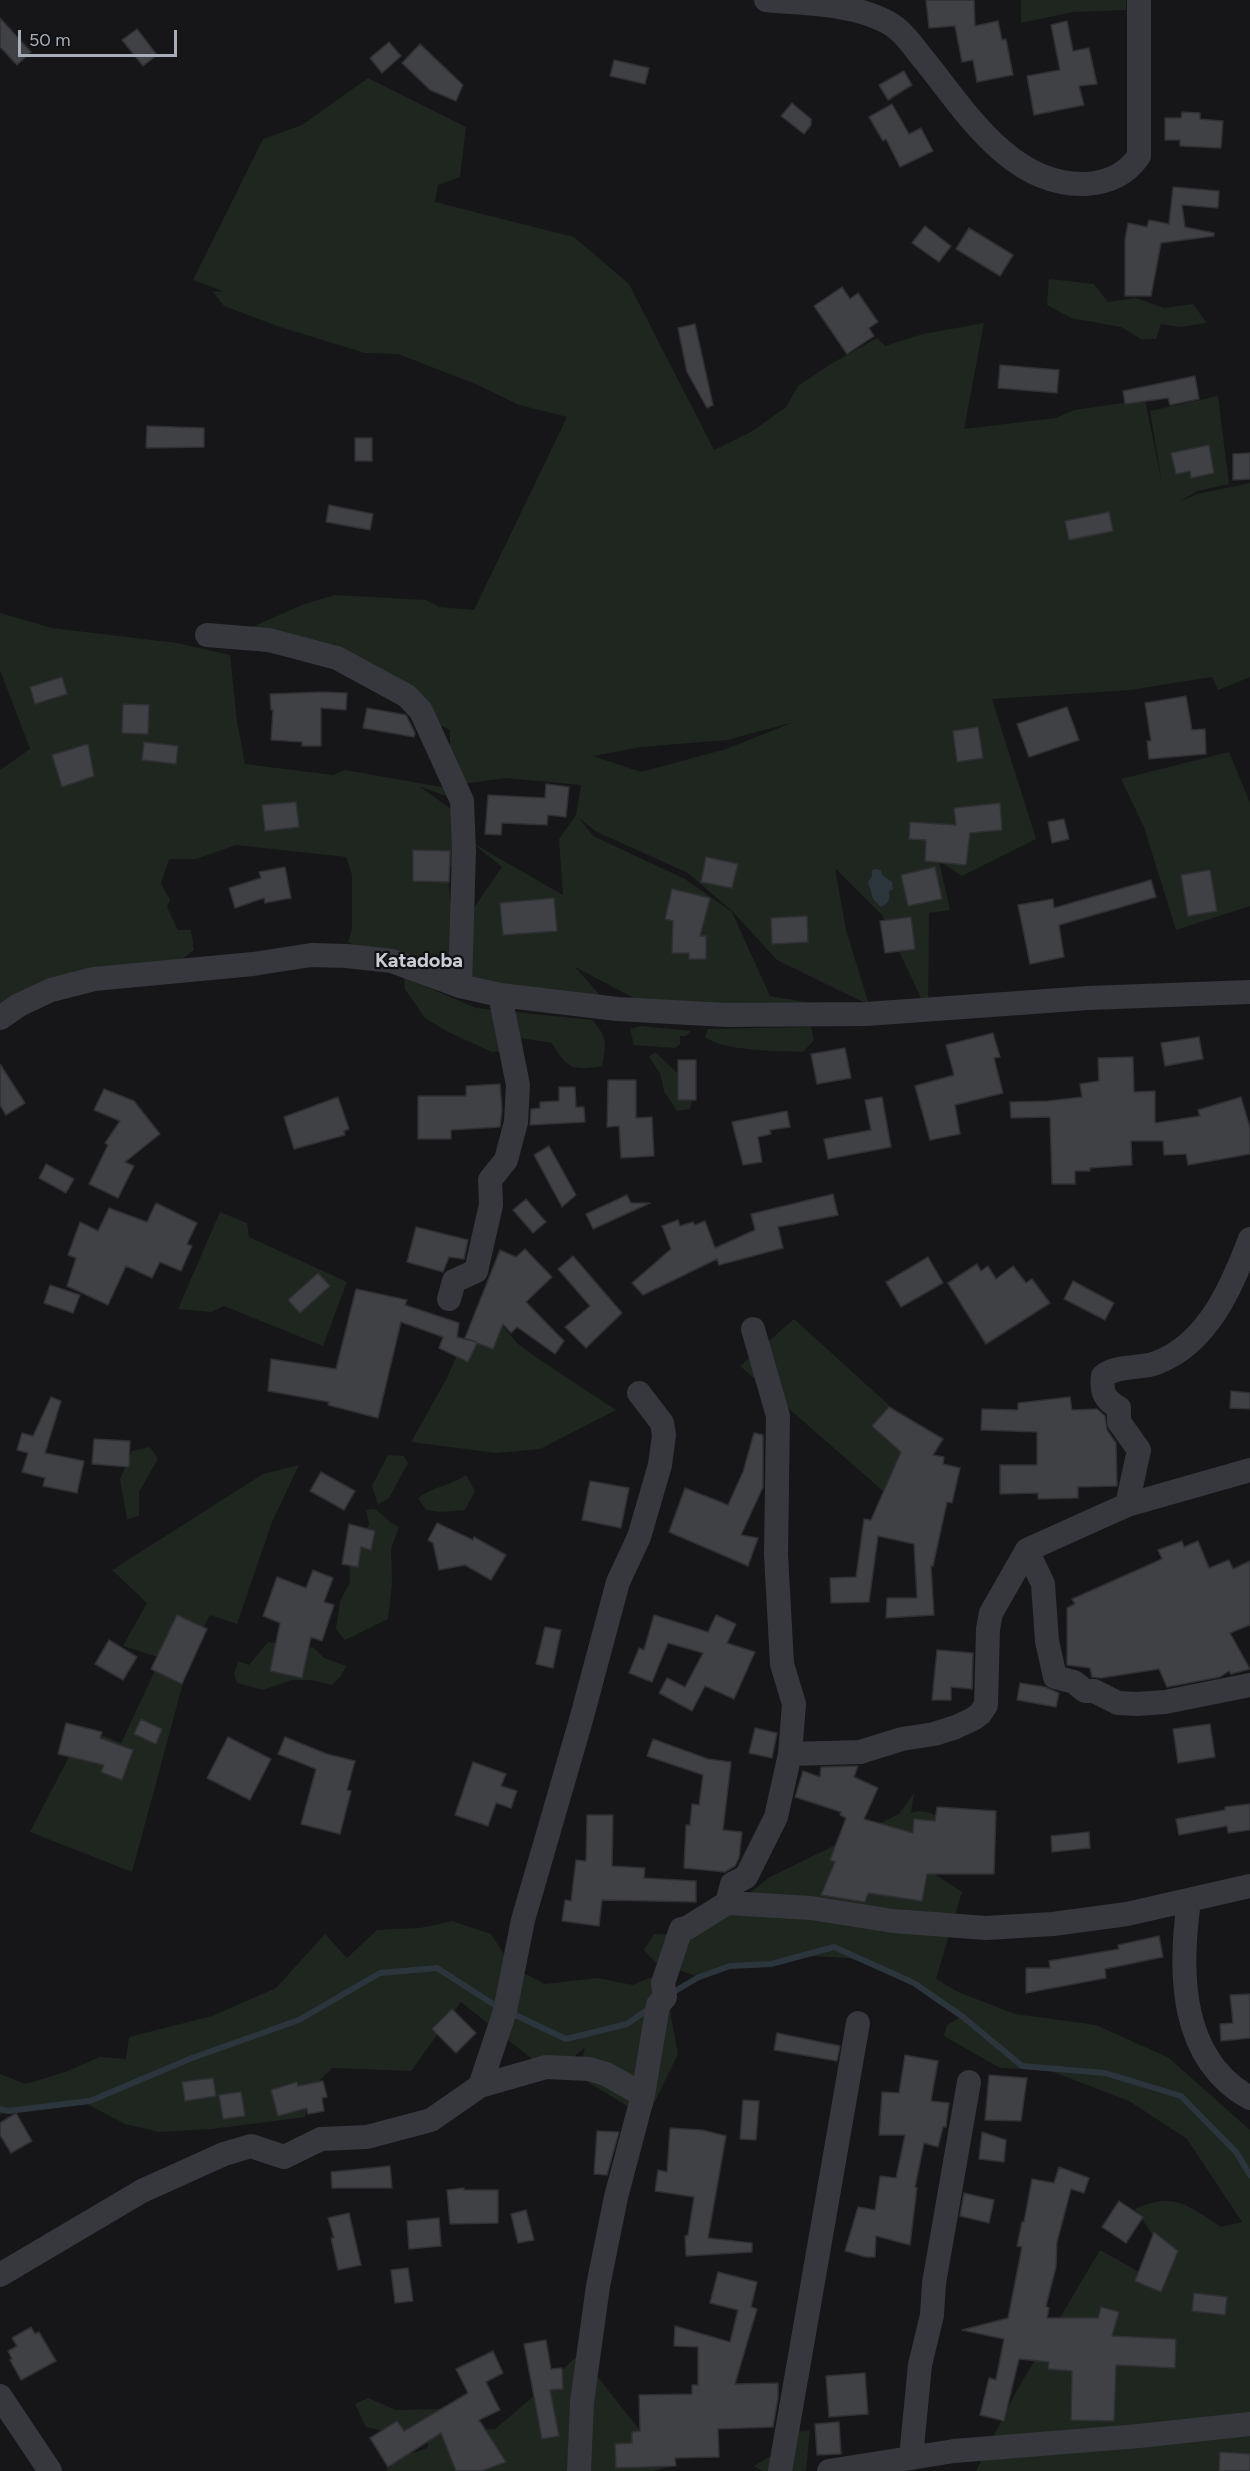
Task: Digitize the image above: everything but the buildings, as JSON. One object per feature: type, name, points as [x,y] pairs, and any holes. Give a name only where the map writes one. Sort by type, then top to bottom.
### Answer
[{"type":"street","points":[[766,0],[841,8],[888,22],[908,40],[967,115],[1011,159],[1039,177],[1077,184],[1098,184],[1115,178],[1139,156],[1139,0]]},
{"type":"street","points":[[207,635],[269,640],[337,658],[407,696],[421,711],[462,801],[464,851],[460,986]]},
{"type":"street","points":[[0,1018],[51,990],[94,979],[253,964],[311,955],[392,961],[460,986],[500,995],[617,1009],[726,1015],[867,1014],[1088,998],[1250,992]]},
{"type":"street","points":[[449,1299],[454,1281],[476,1271],[491,1205],[490,1180],[506,1160],[516,1122],[518,1085],[500,995]]},
{"type":"street","points":[[1126,1505],[1139,1450],[1119,1422],[1119,1408],[1107,1401],[1103,1394],[1102,1378],[1112,1371],[1158,1362],[1192,1340],[1229,1290],[1250,1239]]},
{"type":"street","points":[[727,1903],[732,1884],[746,1877],[776,1817],[790,1754],[794,1704],[782,1664],[776,1554],[778,1416],[753,1329]]},
{"type":"street","points":[[480,2086],[505,2011],[523,1920],[618,1582],[639,1537],[660,1465],[663,1442],[662,1423],[639,1393]]},
{"type":"street","points":[[790,1754],[860,1752],[902,1739],[956,1727],[980,1714],[986,1705],[988,1629],[991,1613],[1028,1550],[1126,1505],[1250,1470]]},
{"type":"street","points":[[1028,1550],[1043,1584],[1047,1641],[1055,1677],[1074,1682],[1085,1691],[1094,1690],[1103,1697],[1118,1703],[1137,1704],[1166,1702],[1250,1685]]},
{"type":"street","points":[[579,2471],[582,2402],[598,2286],[616,2197],[643,2095],[658,2006],[665,1997],[663,1983],[681,1929],[687,1928],[727,1903],[811,1908],[893,1921],[986,1929],[1053,1924],[1126,1914],[1250,1886]]},
{"type":"street","points":[[1189,1901],[1185,1930],[1184,1976],[1187,2002],[1197,2039],[1205,2056],[1215,2069],[1250,2098]]},
{"type":"street","points":[[780,2471],[858,2023]]},
{"type":"street","points":[[0,2275],[142,2191],[224,2154],[250,2146],[284,2157],[321,2139],[367,2137],[394,2131],[431,2120],[480,2086],[546,2067],[567,2066],[606,2074],[643,2095]]},
{"type":"street","points":[[911,2457],[920,2365],[932,2315],[934,2283],[969,2082]]},
{"type":"street","points":[[0,2396],[50,2471]]},
{"type":"street","points":[[829,2471],[954,2451],[1139,2436],[1250,2424]]},
{"type":"shaded area","points":[[1021,0],[1126,0],[1126,10],[1073,12],[1021,23]]},
{"type":"shaded area","points":[[368,78],[466,127],[460,177],[438,185],[435,202],[574,237],[629,284],[714,450],[751,432],[786,407],[798,386],[829,365],[877,338],[885,346],[923,334],[984,323],[964,429],[1056,418],[1074,410],[1145,400],[1162,483],[1150,411],[1218,396],[1229,484],[1197,491],[1179,502],[1197,494],[1250,483],[1250,677],[1218,690],[1212,677],[1130,690],[992,699],[1036,839],[962,876],[939,861],[950,910],[929,913],[928,1013],[882,915],[835,868],[846,930],[869,1005],[777,960],[733,912],[688,873],[595,831],[579,818],[593,836],[685,879],[732,912],[770,996],[875,1014],[666,1015],[575,967],[616,1013],[367,950],[348,942],[352,929],[352,875],[346,857],[236,845],[196,859],[169,859],[161,883],[170,900],[167,907],[178,930],[191,930],[194,950],[178,962],[177,983],[90,971],[0,1008],[0,770],[30,749],[0,670],[0,613],[52,628],[177,643],[230,655],[237,721],[245,764],[333,775],[345,770],[458,790],[459,801],[419,786],[458,814],[467,853],[447,869],[456,951],[471,912],[502,867],[471,842],[563,895],[559,839],[576,815],[581,785],[505,778],[456,785],[450,759],[450,730],[324,664],[210,641],[228,638],[304,604],[335,595],[426,600],[439,607],[474,610],[567,417],[519,405],[478,385],[398,354],[365,353],[280,327],[224,306],[212,291],[225,292],[193,280],[263,139],[302,125]],"holes":[[[794,722],[726,749],[641,772],[593,756],[641,747],[727,740]]]},
{"type":"shaded area","points":[[1049,279],[1094,284],[1108,302],[1136,298],[1164,308],[1193,304],[1207,323],[1180,327],[1161,324],[1156,339],[1141,339],[1121,327],[1071,318],[1047,305]]},
{"type":"shaded area","points":[[1229,752],[1250,803],[1250,906],[1176,930],[1144,827],[1121,779]]},
{"type":"shaded area","points":[[872,870],[881,870],[882,875],[892,882],[893,889],[889,892],[887,903],[881,907],[873,899],[868,882],[872,876]]},
{"type":"shaded area","points":[[404,977],[476,1008],[592,1020],[601,1031],[605,1041],[602,1066],[577,1068],[562,1058],[552,1043],[515,1037],[509,1051],[492,1052],[448,1032],[425,1018],[405,989]]},
{"type":"shaded area","points":[[641,1026],[691,1031],[686,1036],[680,1036],[680,1044],[675,1048],[634,1045],[630,1029]]},
{"type":"shaded area","points":[[811,1027],[814,1040],[803,1052],[737,1048],[713,1042],[705,1037],[708,1029]]},
{"type":"shaded area","points":[[655,1052],[695,1090],[690,1109],[677,1111],[664,1091],[660,1073],[649,1057]]},
{"type":"shaded area","points":[[220,1212],[247,1223],[249,1237],[347,1282],[323,1346],[224,1306],[211,1312],[178,1309]]},
{"type":"shaded area","points":[[477,1309],[502,1325],[517,1343],[537,1358],[616,1410],[540,1449],[496,1453],[411,1442],[447,1378]]},
{"type":"shaded area","points":[[794,1319],[934,1446],[899,1505],[740,1366]]},
{"type":"shaded area","points":[[150,1447],[158,1459],[139,1492],[139,1516],[127,1519],[120,1479],[132,1451]]},
{"type":"shaded area","points":[[388,1455],[404,1456],[408,1463],[389,1498],[378,1505],[372,1486]]},
{"type":"shaded area","points":[[299,1465],[272,1522],[237,1624],[210,1615],[193,1646],[132,1872],[30,1832],[84,1728],[121,1743],[161,1658],[123,1646],[147,1603],[112,1570],[263,1474]]},
{"type":"shaded area","points":[[466,1475],[475,1491],[465,1510],[439,1512],[426,1510],[418,1498],[454,1482]]},
{"type":"shaded area","points":[[374,1509],[399,1527],[391,1549],[392,1584],[388,1619],[345,1640],[336,1629],[340,1601],[350,1582],[349,1560],[369,1524],[366,1510]]},
{"type":"shaded area","points":[[268,1642],[314,1648],[324,1658],[346,1666],[341,1676],[332,1685],[312,1680],[292,1680],[263,1690],[237,1683],[234,1674],[238,1661],[249,1665]]},
{"type":"shaded area","points":[[914,1793],[911,1813],[920,1811],[929,1813],[945,1821],[905,1855],[962,1892],[936,1979],[958,1992],[1015,2014],[1096,2025],[1169,2058],[1250,2130],[1250,2471],[976,2471],[1017,2390],[1100,2250],[1152,2279],[1156,2240],[1135,2209],[1160,2201],[1171,2201],[1190,2207],[1221,2227],[1242,2222],[1187,2139],[1129,2101],[1048,2070],[1000,2068],[944,2036],[947,2025],[962,2016],[914,1983],[850,1958],[812,1956],[771,1964],[730,1966],[699,1977],[655,1962],[644,1950],[654,1934],[686,1935],[725,1914],[768,1878],[899,1814]]},
{"type":"shaded area","points":[[452,1921],[491,1934],[512,1967],[545,1984],[597,1978],[633,1985],[649,1978],[668,1978],[671,2017],[678,2054],[647,2118],[578,2076],[585,2047],[553,2076],[461,2002],[411,2071],[332,2068],[314,2086],[305,2117],[212,2129],[159,2132],[125,2124],[83,2102],[10,2111],[0,2115],[0,2074],[26,2084],[65,2072],[100,2057],[126,2059],[129,2037],[212,2016],[276,1988],[325,1934],[347,1958],[377,1930],[420,1928]]},
{"type":"shaded area","points":[[577,2356],[597,2376],[669,2467],[654,2471],[385,2471],[391,2467],[397,2453],[413,2453],[427,2448],[429,2444],[414,2438],[366,2427],[355,2404],[368,2398],[396,2410],[441,2409],[456,2431],[495,2429]]},
{"type":"shaded area","points":[[810,2430],[806,2471],[762,2471],[754,2466],[776,2453],[783,2433]]},
{"type":"waterway","points":[[670,1994],[699,1977],[730,1966],[771,1964],[834,1947],[914,1983],[963,2017],[1022,2066],[1105,2073],[1181,2096],[1236,2152],[1250,2175]]},
{"type":"waterway","points":[[0,2109],[8,2111],[90,2101],[192,2058],[299,2020],[380,1973],[437,1968],[501,2009]]},
{"type":"waterway","points":[[511,2013],[566,2039],[627,2024],[650,2008]]},
{"type":"district","name":"Katadoba","points":[[419,961]]}]
